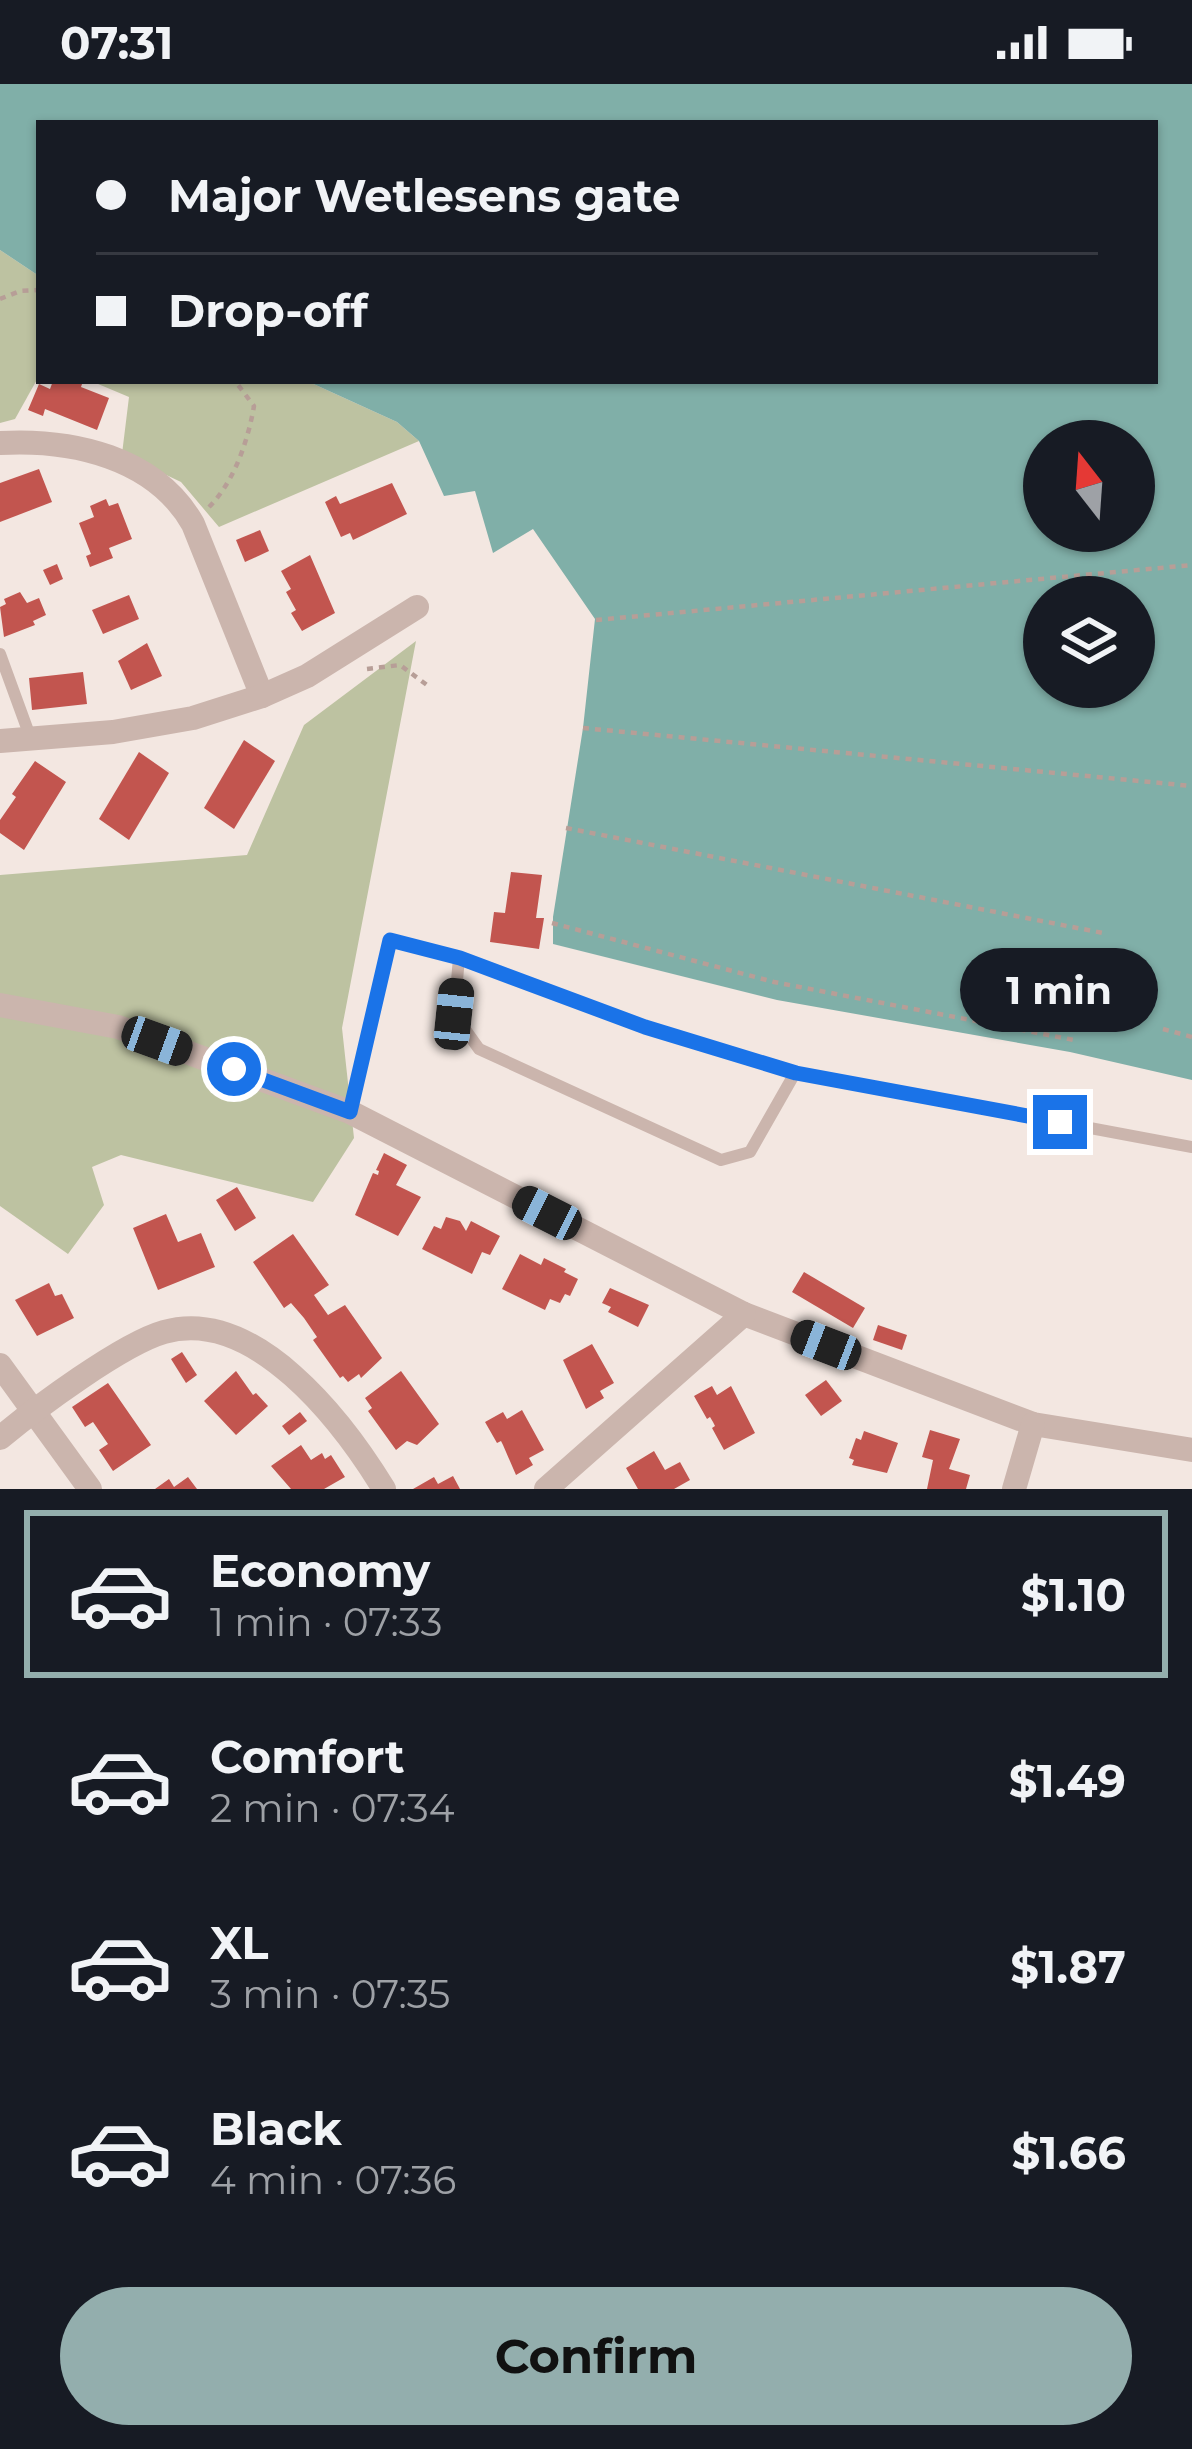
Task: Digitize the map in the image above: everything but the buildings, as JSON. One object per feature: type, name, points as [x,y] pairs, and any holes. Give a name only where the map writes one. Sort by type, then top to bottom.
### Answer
[{"type":"street","points":[[0,443],[68,445],[124,463],[163,484],[193,524],[262,696]]},
{"type":"street","points":[[0,741],[113,732],[193,718],[262,696],[307,676],[417,607]]},
{"type":"street","points":[[0,1005],[118,1027],[350,1112],[744,1314],[1034,1424],[1192,1450]]},
{"type":"street","points":[[546,1489],[744,1314]]},
{"type":"street","points":[[0,1438],[31,1412],[134,1346],[165,1332],[202,1328],[240,1336],[282,1366],[337,1421],[385,1489]]},
{"type":"street","points":[[0,1365],[90,1489]]},
{"type":"street","points":[[1014,1489],[1034,1424]]},
{"type":"lane","points":[[0,654],[31,740]]},
{"type":"lane","points":[[350,1112],[390,940],[460,958],[645,1027],[796,1073],[1192,1147]]},
{"type":"lane","points":[[460,958],[454,1014],[479,1048],[721,1160],[750,1152],[796,1073]]},
{"type":"path","points":[[0,299],[20,290],[36,290]]},
{"type":"path","points":[[193,524],[225,491],[250,426],[254,406],[237,384]]},
{"type":"path","points":[[596,620],[1192,565]]},
{"type":"path","points":[[363,670],[400,665],[431,688]]},
{"type":"path","points":[[583,728],[1192,786]]},
{"type":"path","points":[[566,828],[1103,933]]},
{"type":"path","points":[[552,923],[774,982],[1074,1040]]},
{"type":"path","points":[[1163,1029],[1192,1037]]},
{"type":"green space","points":[[0,250],[36,274],[36,381],[15,419],[0,423]]},
{"type":"green space","points":[[98,384],[314,384],[397,422],[419,441],[219,527],[181,482],[122,454],[129,397]]},
{"type":"green space","points":[[416,641],[342,1028],[354,1138],[313,1202],[121,1155],[92,1167],[104,1205],[68,1254],[0,1206],[0,875],[247,855],[304,725]]},
{"type":"water","points":[[0,84],[1192,84],[1192,1080],[1070,1052],[777,1000],[553,944],[595,619],[533,529],[493,553],[475,491],[444,496],[419,441],[397,422],[314,384],[1158,384],[1158,120],[36,120],[36,274],[0,250]]},
{"type":"route","points":[[234,1069],[350,1112],[390,940],[460,958],[645,1027],[796,1073],[1060,1122]]}]
